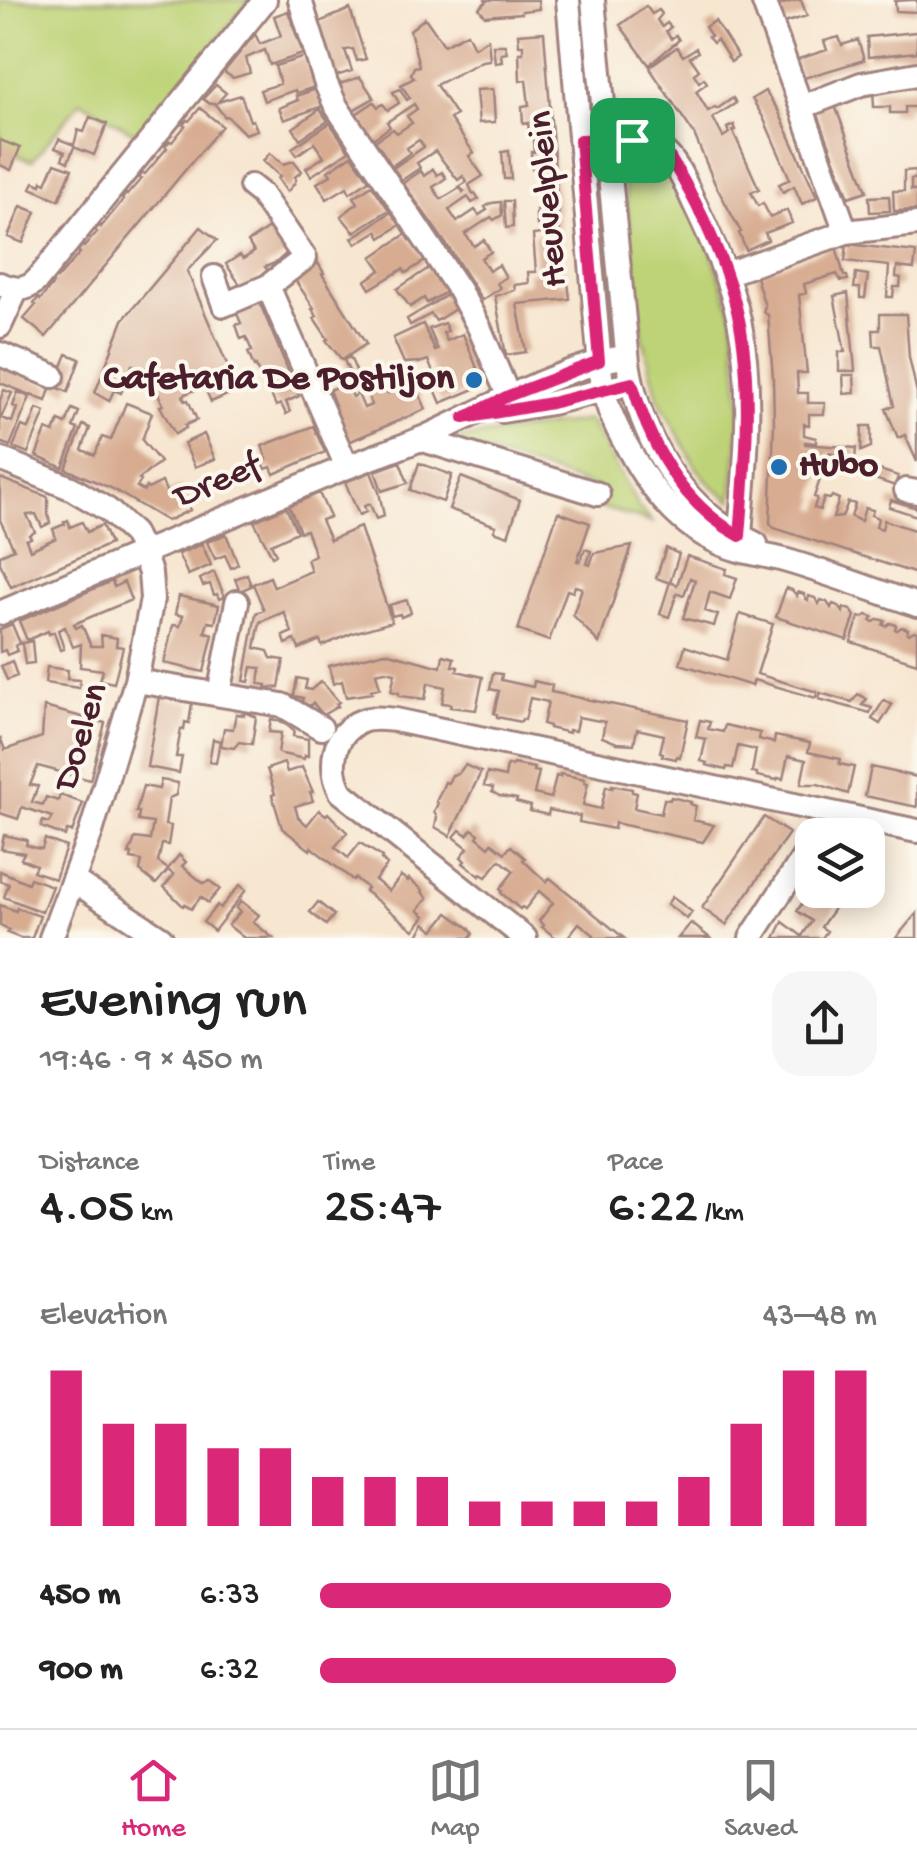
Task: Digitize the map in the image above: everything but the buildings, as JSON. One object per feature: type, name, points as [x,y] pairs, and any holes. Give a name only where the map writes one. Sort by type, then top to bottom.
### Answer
[{"type":"street","points":[[0,326],[9,287],[24,290],[38,279],[265,0]]},
{"type":"street","points":[[300,0],[336,106],[459,290],[511,403]]},
{"type":"street","name":"Heuvelplein","points":[[568,0],[603,391],[630,452],[658,496],[690,526],[712,539],[739,543]]},
{"type":"street","name":"Heuvelplein","points":[[593,0],[632,383],[653,442],[672,474],[739,543]]},
{"type":"street","points":[[763,0],[846,232]]},
{"type":"street","points":[[802,107],[861,84],[917,74]]},
{"type":"street","name":"Heuvelplein","points":[[606,140],[646,134],[666,154],[726,274],[738,317],[745,370],[739,543]]},
{"type":"street","points":[[580,140],[606,140]]},
{"type":"street","points":[[214,277],[224,305],[268,286],[306,258],[261,194],[251,186]]},
{"type":"street","points":[[726,274],[846,232],[917,224]]},
{"type":"street","points":[[268,286],[347,467]]},
{"type":"street","points":[[0,354],[53,376]]},
{"type":"street","name":"Dreef","points":[[0,614],[464,418],[511,403],[599,361],[627,356]]},
{"type":"street","name":"Dreef","points":[[511,403],[603,391],[632,383]]},
{"type":"street","points":[[420,439],[598,494]]},
{"type":"street","points":[[0,459],[96,501],[133,533],[143,552]]},
{"type":"street","points":[[739,543],[917,604]]},
{"type":"street","name":"Doelen","points":[[52,938],[90,832],[136,681],[152,598],[143,552]]},
{"type":"street","points":[[219,694],[238,602]]},
{"type":"street","points":[[136,681],[282,705],[320,728]]},
{"type":"street","points":[[524,938],[342,792],[335,781],[334,754],[348,728],[362,720],[396,720],[917,832]]},
{"type":"street","points":[[829,818],[832,813]]},
{"type":"street","points":[[751,938],[795,870]]},
{"type":"street","points":[[74,880],[161,938]]},
{"type":"green space","points":[[0,0],[250,0],[139,136],[81,101],[32,161],[0,149]]},
{"type":"green space","points":[[620,145],[659,154],[709,244],[733,316],[741,410],[732,501],[696,467],[658,398],[642,334]]},
{"type":"green space","points":[[593,163],[600,164],[617,325],[602,330]]},
{"type":"green space","points":[[589,420],[639,507],[652,522],[592,505],[598,488],[448,440]]},
{"type":"place","name":"Cafetaria De Postiljon","points":[[474,380]]},
{"type":"place","name":"Hubo","points":[[779,467]]},
{"type":"route","points":[[580,140],[632,140],[662,150],[670,158],[720,257],[734,302],[743,344],[746,398],[740,536],[704,511],[679,484],[653,442],[632,383],[551,403],[464,418],[508,396],[599,361],[580,140]]}]
